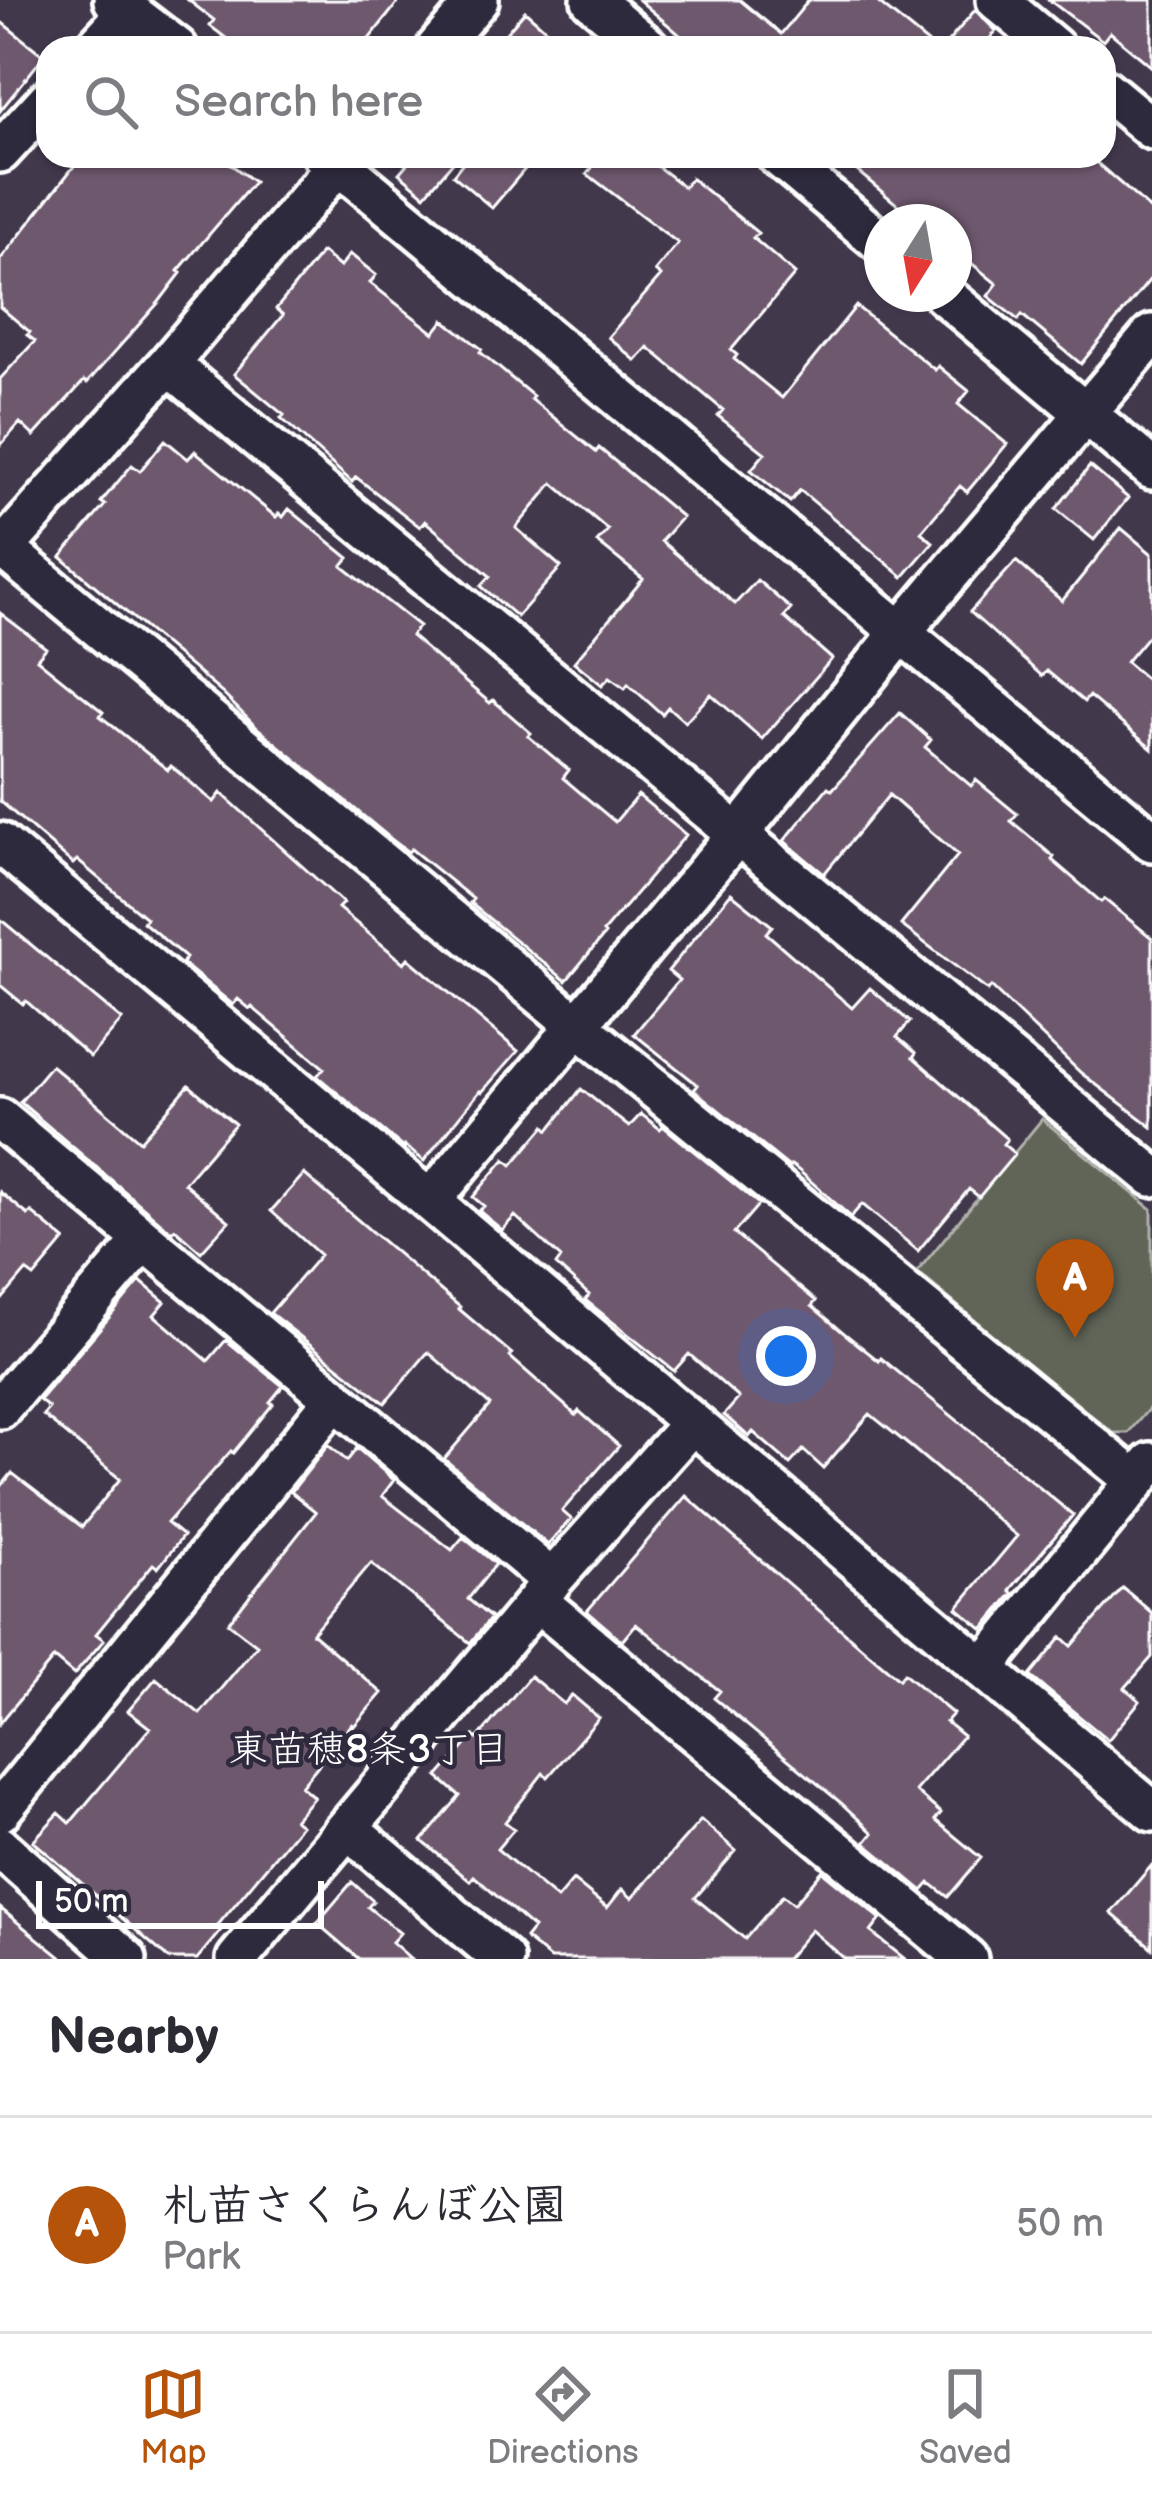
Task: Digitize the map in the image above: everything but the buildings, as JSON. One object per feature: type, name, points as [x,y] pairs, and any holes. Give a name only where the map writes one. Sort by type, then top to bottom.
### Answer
[{"type":"street","points":[[447,36],[478,0]]},
{"type":"street","points":[[592,0],[635,36]]},
{"type":"street","points":[[997,0],[1040,36]]},
{"type":"street","points":[[102,36],[121,6],[160,36]]},
{"type":"street","points":[[1116,99],[1152,129]]},
{"type":"street","points":[[0,152],[36,113]]},
{"type":"street","points":[[329,168],[168,364],[2,550],[578,1024],[1144,1471],[984,1668]]},
{"type":"street","points":[[347,168],[1152,841]]},
{"type":"street","points":[[792,168],[864,228]]},
{"type":"street","points":[[965,312],[1152,469]]},
{"type":"street","points":[[430,1202],[1152,335]]},
{"type":"street","points":[[168,364],[1152,1176]]},
{"type":"street","points":[[0,843],[1152,1811]]},
{"type":"street","points":[[0,1119],[335,1399],[545,1591],[967,1959]]},
{"type":"street","points":[[0,1408],[144,1240]]},
{"type":"street","points":[[0,1811],[335,1399]]},
{"type":"street","points":[[237,1959],[692,1423]]},
{"type":"street","points":[[349,1829],[503,1959]]},
{"type":"street","points":[[0,1847],[103,1952]]},
{"type":"green space","points":[[1042,1119],[1152,1209],[1152,1405],[1128,1433],[1110,1433],[917,1272]]},
{"type":"place","name":"札苗さくらんぼ公園","points":[[1075,1338]]},
{"type":"district","name":"東苗穂8条3丁目","points":[[369,1748]]}]
